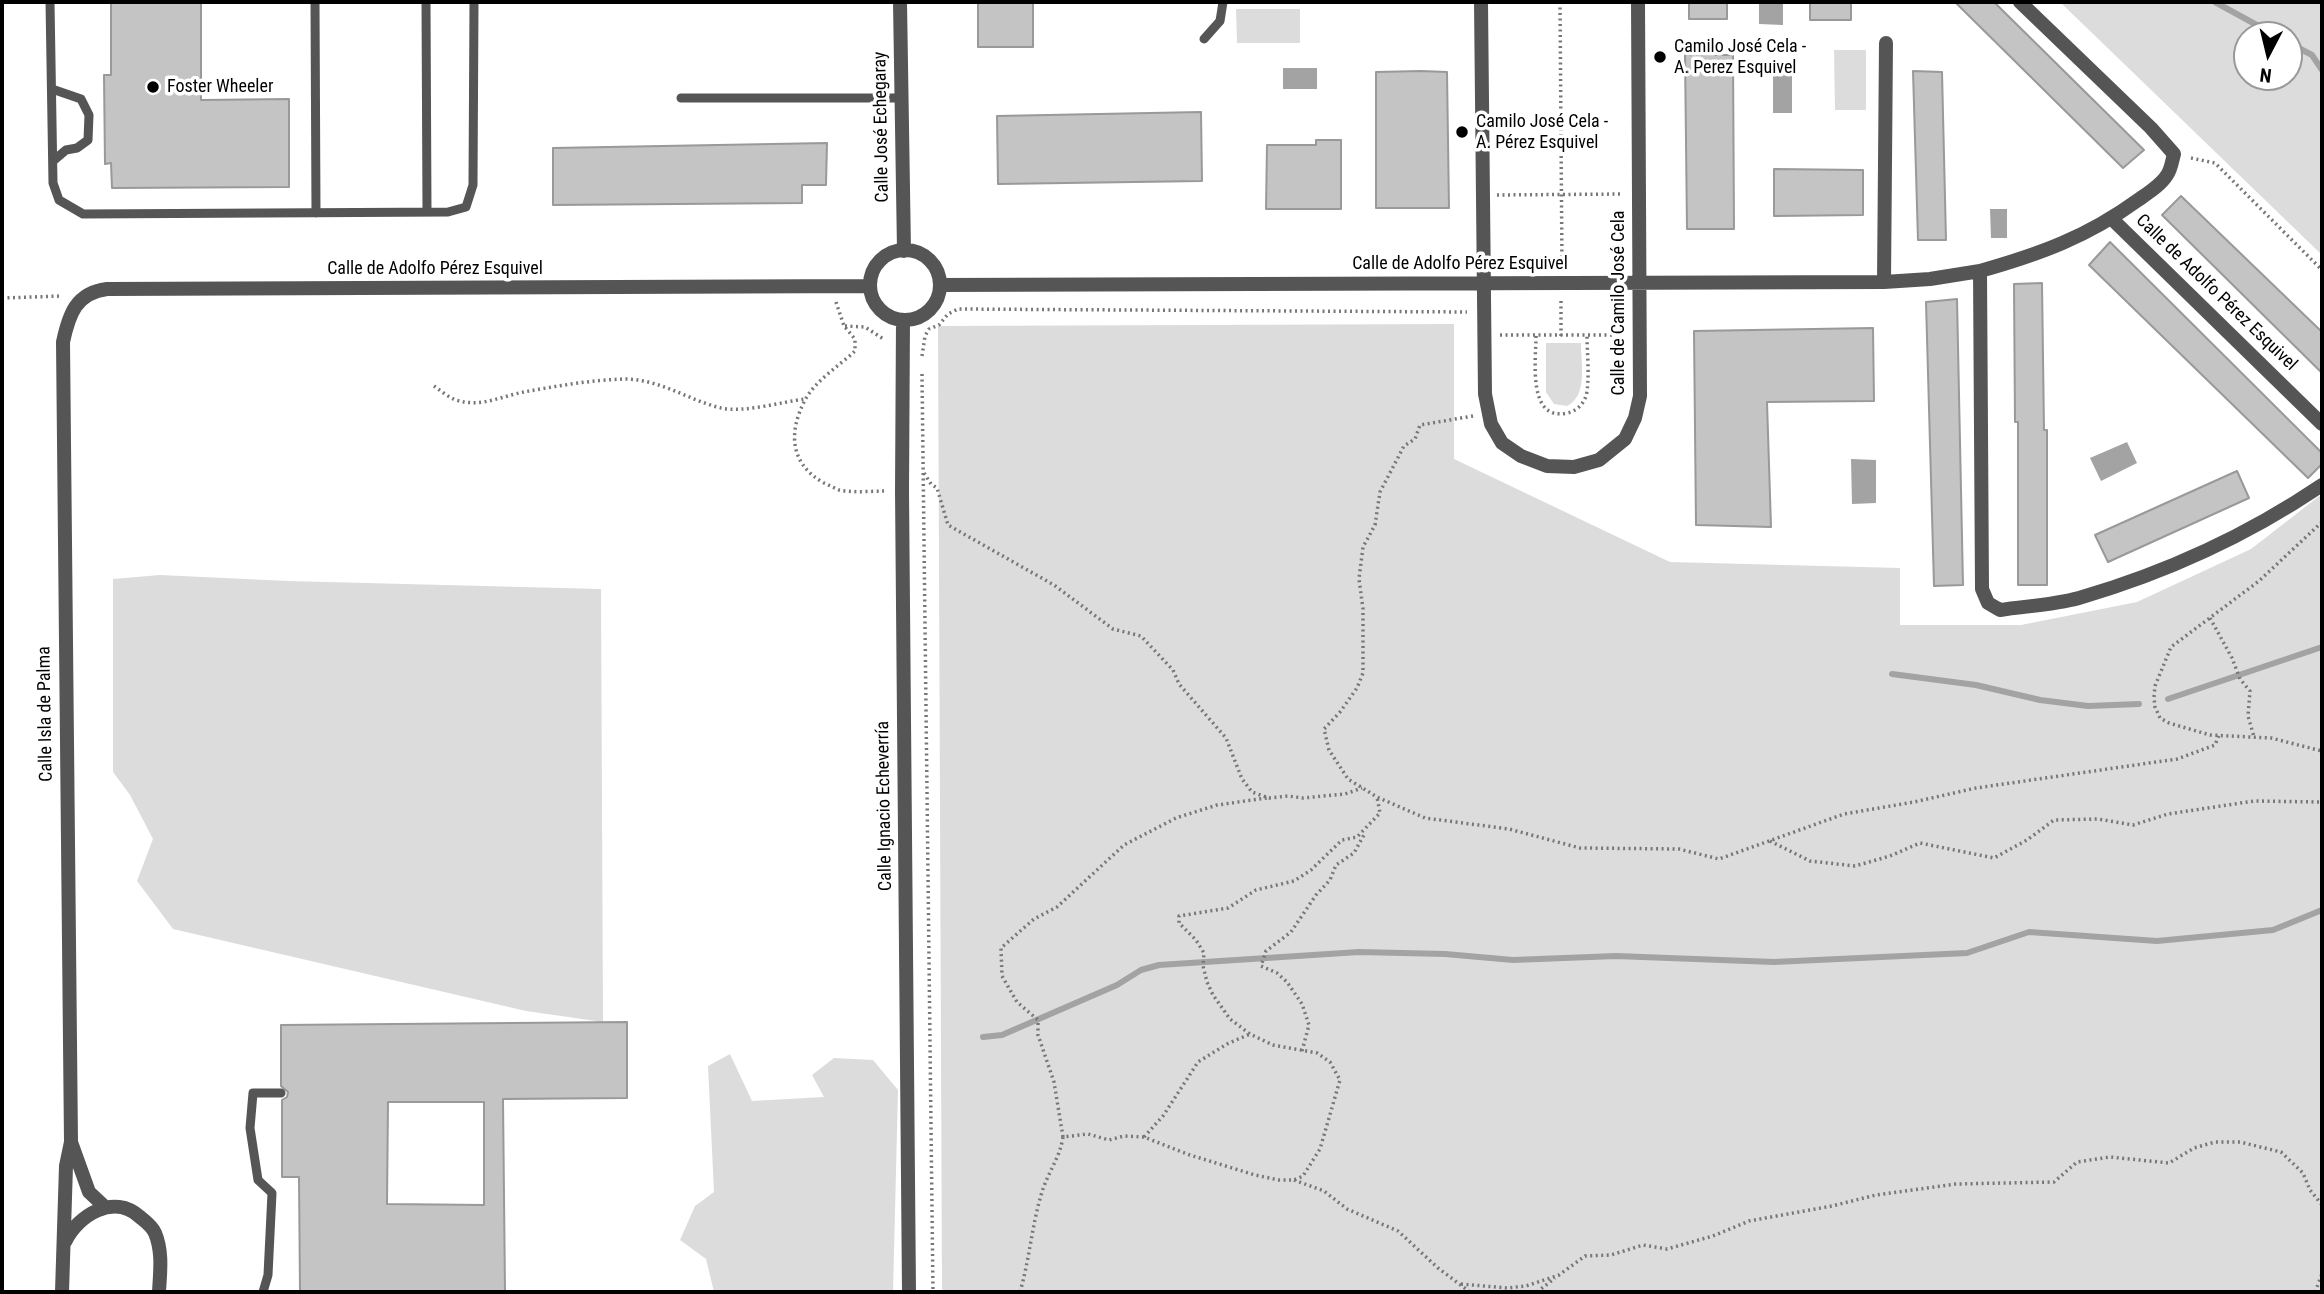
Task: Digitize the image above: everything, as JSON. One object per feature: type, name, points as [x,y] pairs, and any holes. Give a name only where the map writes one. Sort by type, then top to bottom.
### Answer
[{"type":"street","name":"Calle José Echegaray","points":[[900,2],[904,251]]},
{"type":"street","name":"Calle de Camilo José Cela","points":[[1481,2],[1485,394],[1491,424],[1502,443],[1521,456],[1547,466],[1574,467],[1599,460],[1625,439],[1635,418],[1640,396],[1638,2]]},
{"type":"street","points":[[2020,2],[2151,128],[2174,154]]},
{"type":"street","points":[[1884,282],[1886,43]]},
{"type":"street","name":"Calle de Adolfo Pérez Esquivel","points":[[940,285],[1884,282],[1930,279],[1980,271],[2026,258],[2073,240],[2112,219],[2151,191],[2168,175],[2174,154]]},
{"type":"street","name":"Calle de Adolfo Pérez Esquivel","points":[[2112,219],[2322,424]]},
{"type":"street","points":[[904,251],[925,257],[936,270],[940,285],[938,298],[929,311],[914,319],[903,320],[892,318],[875,304],[870,286],[873,272],[879,262],[893,253],[904,251]]},
{"type":"street","points":[[1980,271],[1982,589],[1988,603],[2000,610],[2078,598],[2164,568],[2237,537],[2322,485]]},
{"type":"street","name":"Calle de Adolfo Pérez Esquivel","points":[[88,295],[101,290],[121,289],[870,286]]},
{"type":"street","name":"Calle Isla de Palma","points":[[60,1292],[66,1166],[71,1142],[63,342],[68,316],[77,303],[88,295]]},
{"type":"street","name":"Calle Ignacio Echeverría","points":[[903,320],[909,1292]]},
{"type":"street","name":"Calle Isla de Palma","points":[[71,1142],[89,1192],[105,1207]]},
{"type":"street","points":[[63,1246],[73,1228],[84,1217],[105,1207],[135,1212],[154,1230],[160,1257],[159,1292]]},
{"type":"lane","points":[[50,2],[53,183],[59,200],[83,214],[448,212],[466,206],[473,185],[474,2]]},
{"type":"lane","points":[[315,2],[316,213]]},
{"type":"lane","points":[[426,2],[427,212]]},
{"type":"lane","points":[[1204,40],[1220,21],[1223,2]]},
{"type":"lane","points":[[52,89],[81,99],[89,115],[88,140],[77,148],[66,150],[53,161]]},
{"type":"lane","points":[[681,98],[901,98]]},
{"type":"lane","points":[[263,1292],[268,1275],[272,1193],[258,1180],[250,1128],[253,1093],[281,1093]]},
{"type":"path","points":[[1560,2],[1563,194],[1561,335]]},
{"type":"path","points":[[2174,154],[2215,163],[2322,271]]},
{"type":"path","points":[[1483,195],[1639,194]]},
{"type":"path","points":[[833,286],[844,326],[855,339],[855,351],[820,382],[806,399],[798,420],[794,447],[800,464],[817,479],[837,489],[902,492]]},
{"type":"path","points":[[2,298],[88,295]]},
{"type":"path","points":[[933,1292],[922,353],[925,335],[948,314],[958,309],[1460,311],[1471,312],[1484,318]]},
{"type":"path","points":[[844,326],[865,327],[902,353],[922,353]]},
{"type":"path","points":[[1484,335],[1638,335]]},
{"type":"path","points":[[1536,336],[1536,388],[1539,400],[1546,410],[1558,415],[1570,413],[1580,406],[1586,395],[1587,336]]},
{"type":"path","points":[[434,386],[458,401],[475,402],[494,401],[517,393],[555,387],[624,379],[645,381],[669,388],[722,408],[738,409],[806,399]]},
{"type":"path","points":[[1489,413],[1420,425],[1415,439],[1404,446],[1380,492],[1375,525],[1363,547],[1359,579],[1363,609],[1363,673],[1357,688],[1324,729],[1329,750],[1348,779],[1377,797],[1425,818],[1509,829],[1580,848],[1679,849],[1719,859],[1844,814],[1976,788],[2177,759],[2215,744],[2219,735]]},
{"type":"path","points":[[923,470],[931,484],[937,488],[948,525],[1054,586],[1114,629],[1141,636],[1173,670],[1179,684],[1226,738],[1242,779],[1252,792],[1269,798]]},
{"type":"path","points":[[2322,522],[2259,581],[2171,647],[2155,686],[2155,707],[2160,718],[2169,723],[2219,735],[2271,738],[2322,751]]},
{"type":"path","points":[[2210,618],[2240,679],[2250,691],[2248,716],[2254,737]]},
{"type":"path","points":[[1020,1292],[1044,1187],[1061,1153],[1063,1138],[1054,1082],[1038,1035],[1038,1020],[1017,1002],[1002,976],[1001,948],[1034,919],[1057,907],[1124,845],[1177,818],[1217,805],[1269,798],[1345,794],[1362,788]]},
{"type":"path","points":[[1302,1051],[1309,1025],[1302,1004],[1287,982],[1277,973],[1261,966],[1266,951],[1291,932],[1316,895],[1330,880],[1336,864],[1354,853],[1380,813],[1377,797]]},
{"type":"path","points":[[1770,841],[1810,861],[1856,866],[1890,856],[1920,842],[1994,858],[2054,820],[2098,819],[2133,825],[2168,814],[2254,801],[2322,802]]},
{"type":"path","points":[[1294,1180],[1303,1176],[1320,1149],[1340,1080],[1330,1062],[1317,1053],[1273,1045],[1250,1034],[1230,1018],[1213,995],[1203,966],[1204,953],[1196,940],[1179,923],[1179,916],[1228,908],[1256,890],[1294,881],[1311,870],[1342,840],[1357,837],[1368,828]]},
{"type":"path","points":[[1144,1137],[1163,1116],[1199,1062],[1227,1044],[1250,1034]]},
{"type":"path","points":[[1063,1138],[1088,1134],[1109,1140],[1124,1136],[1144,1137],[1190,1155],[1255,1175],[1294,1180],[1324,1191],[1347,1209],[1398,1231],[1438,1268],[1470,1292]]},
{"type":"path","points":[[1536,1292],[1585,1256],[1611,1255],[1643,1245],[1667,1249],[1713,1236],[1749,1221],[1876,1195],[1956,1184],[2054,1182],[2077,1162],[2110,1157],[2169,1163],[2193,1148],[2215,1142],[2240,1142],[2281,1152],[2303,1172],[2310,1189],[2322,1205]]},
{"type":"path","points":[[2315,1292],[2322,1274]]},
{"type":"path","points":[[1461,1283],[1507,1289],[1559,1275]]},
{"type":"shaded area","points":[[1759,2],[1783,2],[1783,25],[1759,24]]},
{"type":"shaded area","points":[[2060,2],[2322,2],[2322,255]]},
{"type":"shaded area","points":[[1236,9],[1300,9],[1300,43],[1237,43]]},
{"type":"shaded area","points":[[1834,50],[1866,50],[1866,110],[1835,110]]},
{"type":"shaded area","points":[[1283,68],[1317,68],[1317,89],[1283,89]]},
{"type":"shaded area","points":[[1773,68],[1792,68],[1792,113],[1773,113]]},
{"type":"shaded area","points":[[1990,209],[2007,209],[2007,238],[1991,238]]},
{"type":"shaded area","points":[[1454,324],[1454,459],[1670,562],[1900,568],[1900,625],[2021,625],[2137,602],[2251,549],[2322,494],[2322,1292],[942,1292],[938,326]]},
{"type":"shaded area","points":[[1546,343],[1581,343],[1581,387],[1574,401],[1567,406],[1554,404],[1546,392]]},
{"type":"shaded area","points":[[2127,442],[2137,463],[2101,481],[2090,458]]},
{"type":"shaded area","points":[[1851,459],[1876,460],[1876,503],[1852,504]]},
{"type":"shaded area","points":[[160,575],[601,589],[603,1022],[526,1011],[173,929],[137,881],[153,839],[130,795],[113,772],[113,579]]},
{"type":"shaded area","points":[[730,1054],[752,1101],[824,1097],[812,1075],[834,1058],[873,1060],[898,1090],[893,1292],[714,1292],[706,1259],[680,1240],[695,1206],[714,1192],[708,1066]]},
{"type":"building","name":"Foster Wheeler","points":[[111,2],[201,2],[201,100],[289,99],[289,187],[112,188],[111,163],[105,164],[104,75],[111,75]]},
{"type":"building","points":[[978,2],[1033,2],[1033,47],[978,47]]},
{"type":"building","points":[[1689,2],[1727,2],[1727,19],[1689,19]]},
{"type":"building","points":[[1810,2],[1851,2],[1851,20],[1810,20]]},
{"type":"building","points":[[1955,2],[1994,2],[2144,150],[2123,168]]},
{"type":"building","points":[[1685,55],[1733,55],[1734,229],[1687,229]]},
{"type":"building","points":[[1913,71],[1942,72],[1946,240],[1918,240]]},
{"type":"building","points":[[1376,72],[1447,72],[1449,208],[1376,208]]},
{"type":"building","points":[[1201,112],[1202,181],[998,184],[997,116]]},
{"type":"building","points":[[1316,140],[1341,140],[1341,209],[1266,209],[1267,145],[1316,145]]},
{"type":"building","points":[[827,143],[826,185],[802,185],[802,203],[553,205],[553,148]]},
{"type":"building","points":[[1774,169],[1863,170],[1863,215],[1774,216]]},
{"type":"building","points":[[2181,196],[2322,332],[2322,373],[2162,215]]},
{"type":"building","points":[[2110,242],[2322,453],[2322,464],[2308,478],[2089,265]]},
{"type":"building","points":[[2042,283],[2044,430],[2047,430],[2047,585],[2018,585],[2018,422],[2015,422],[2014,284]]},
{"type":"building","points":[[1957,299],[1963,585],[1934,586],[1926,302]]},
{"type":"building","points":[[1873,328],[1874,401],[1767,402],[1771,527],[1696,525],[1694,331]]},
{"type":"building","points":[[2237,471],[2249,498],[2108,562],[2095,535]]},
{"type":"building","points":[[627,1022],[627,1098],[503,1099],[505,1292],[300,1292],[299,1177],[282,1177],[282,1100],[287,1097],[288,1092],[281,1086],[281,1025]],"holes":[[[388,1102],[484,1102],[484,1205],[387,1204]]]},
{"type":"waterway","points":[[2215,2],[2250,21]]},
{"type":"waterway","points":[[2303,50],[2312,55],[2322,70]]},
{"type":"waterway","points":[[2168,699],[2322,647]]},
{"type":"waterway","points":[[1892,674],[1976,685],[2040,700],[2088,706],[2139,704]]},
{"type":"waterway","points":[[983,1037],[1002,1035],[1117,985],[1141,970],[1159,965],[1359,952],[1445,954],[1513,960],[1616,956],[1774,962],[1967,953],[2029,932],[2157,941],[2273,930],[2322,910]]},
{"type":"place","name":"Camilo José Cela - A. Perez Esquivel","points":[[1660,57]]},
{"type":"place","name":"Foster Wheeler","points":[[153,87]]},
{"type":"place","name":"Camilo José Cela - A. Pérez Esquivel","points":[[1462,132]]}]
